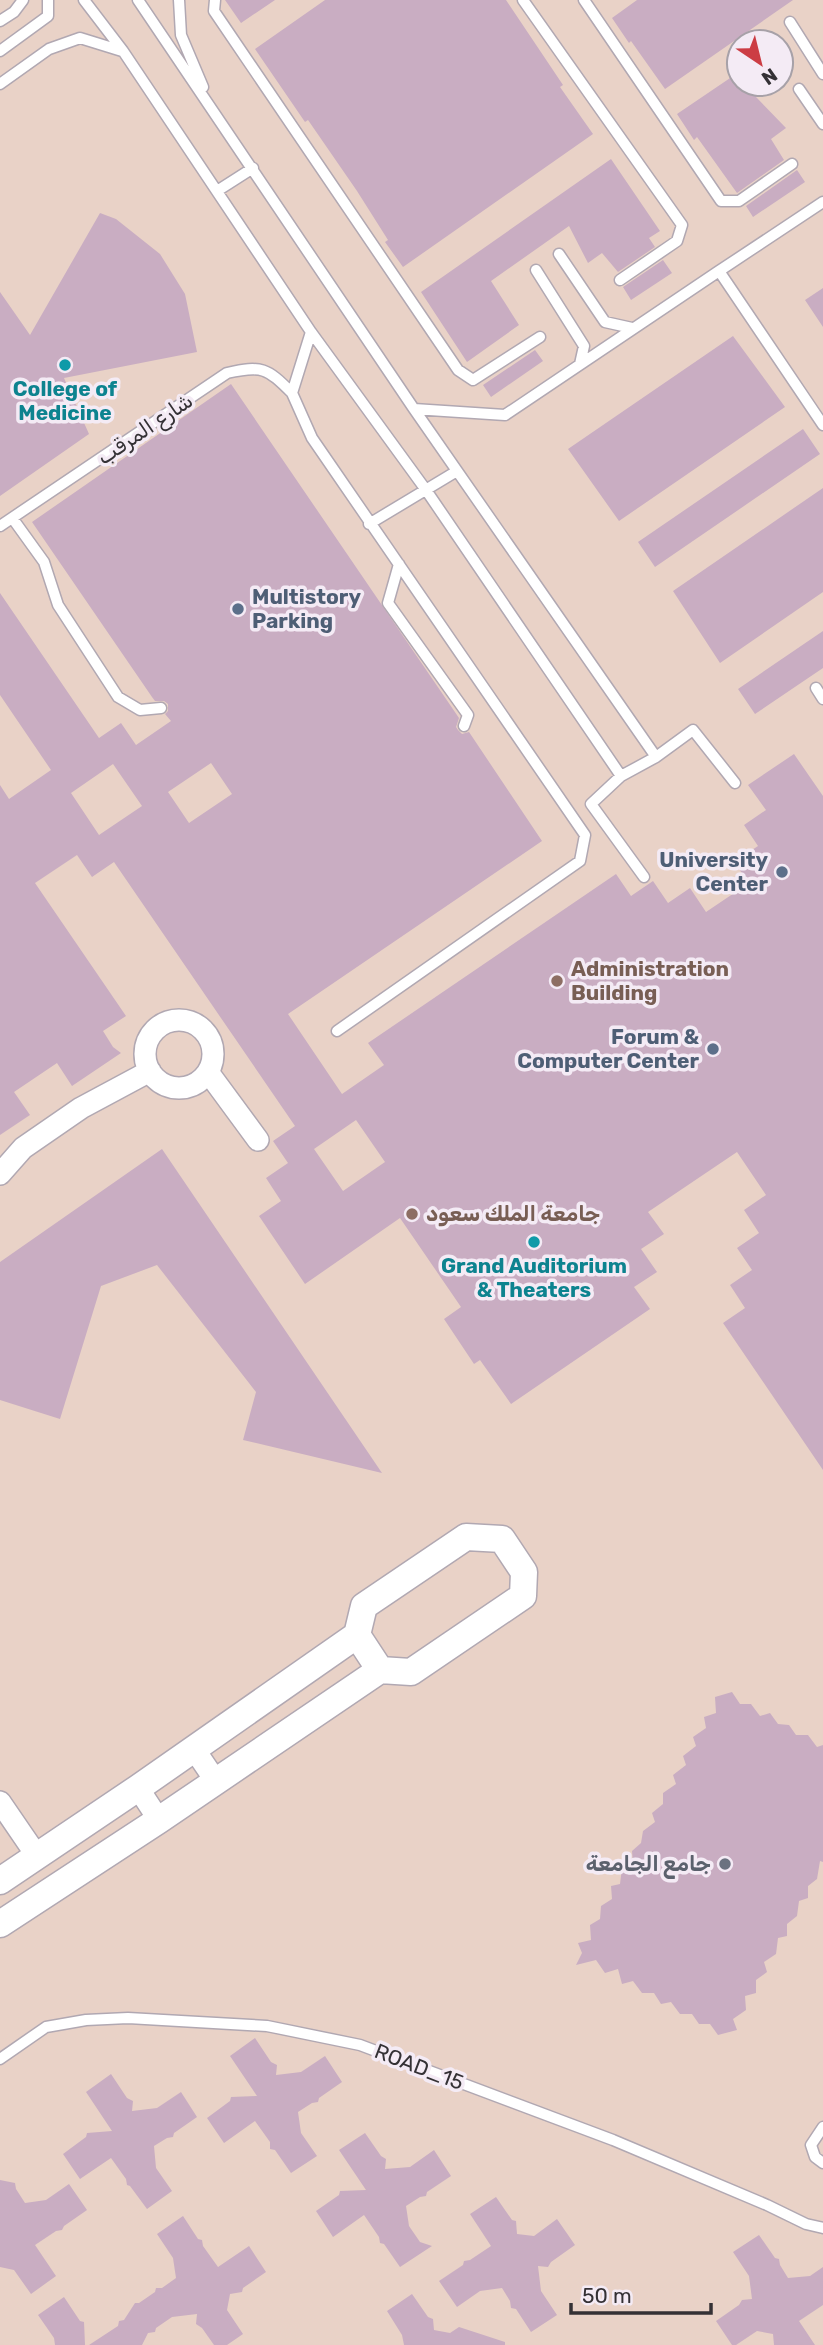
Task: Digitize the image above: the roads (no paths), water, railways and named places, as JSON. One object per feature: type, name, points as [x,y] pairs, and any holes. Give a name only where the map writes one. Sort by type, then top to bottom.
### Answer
[{"type":"street","points":[[184,1020],[195,1024],[209,1038],[213,1050],[208,1072],[190,1086],[179,1088],[167,1086],[158,1080],[150,1071],[146,1060],[146,1050],[155,1030],[163,1024],[184,1020]]},
{"type":"street","points":[[0,1174],[23,1148],[42,1134],[80,1108],[150,1071]]},
{"type":"street","points":[[208,1072],[258,1140]]},
{"type":"street","points":[[0,1881],[357,1635],[364,1606],[466,1536],[502,1539],[524,1572],[523,1595],[411,1672],[380,1670],[0,1924]]},
{"type":"street","points":[[357,1635],[380,1670]]},
{"type":"street","points":[[194,1749],[215,1780]]},
{"type":"street","points":[[138,1788],[159,1820]]},
{"type":"street","points":[[0,1802],[37,1856]]},
{"type":"lane","points":[[0,22],[14,12],[23,0]]},
{"type":"lane","points":[[0,51],[48,16],[48,0]]},
{"type":"lane","points":[[84,0],[123,51],[311,331],[426,490],[621,776]]},
{"type":"lane","points":[[138,0],[414,409],[656,757]]},
{"type":"lane","points":[[179,0],[181,35],[214,112]]},
{"type":"lane","points":[[215,0],[214,11],[458,370],[473,380],[540,337]]},
{"type":"lane","points":[[523,0],[682,225],[677,241],[620,279]]},
{"type":"lane","points":[[584,0],[721,201],[739,201],[792,164]]},
{"type":"lane","points":[[790,22],[823,73]]},
{"type":"lane","points":[[0,84],[49,49],[80,38],[123,51]]},
{"type":"lane","points":[[799,89],[823,124]]},
{"type":"lane","points":[[217,191],[253,168]]},
{"type":"lane","points":[[414,409],[505,415],[823,202]]},
{"type":"lane","points":[[559,254],[605,322],[632,328]]},
{"type":"lane","points":[[536,270],[584,346],[580,364]]},
{"type":"lane","points":[[719,271],[823,425]]},
{"type":"lane","points":[[311,331],[292,393],[312,438],[585,835],[580,861],[337,1031]]},
{"type":"lane","name":"شارع المرقب","points":[[0,526],[227,373],[251,368],[271,373],[292,393]]},
{"type":"lane","points":[[369,524],[457,471]]},
{"type":"lane","points":[[13,519],[44,562],[58,605],[118,697],[141,710],[161,708]]},
{"type":"lane","points":[[399,564],[388,603],[468,715],[464,726]]},
{"type":"lane","points":[[816,688],[823,699]]},
{"type":"lane","points":[[644,877],[591,804],[621,776],[656,757],[693,730],[735,783]]},
{"type":"lane","name":"ROAD_15","points":[[0,2059],[46,2027],[86,2020],[128,2018],[281,2028],[360,2045],[613,2140],[806,2224],[823,2228]]},
{"type":"lane","points":[[823,2127],[811,2145],[815,2157],[823,2162]]},
{"type":"place","name":"College of Medicine","points":[[65,365]]},
{"type":"place","name":"Multistory Parking","points":[[238,609]]},
{"type":"place","name":"University Center","points":[[782,872]]},
{"type":"place","name":"Administration Building","points":[[557,981]]},
{"type":"place","name":"Forum & Computer Center","points":[[713,1049]]},
{"type":"place","name":"جامعة الملك سعود","points":[[412,1214]]},
{"type":"place","name":"Grand Auditorium & Theaters","points":[[534,1242]]},
{"type":"place","name":"جامع الجامعة","points":[[725,1864]]}]
